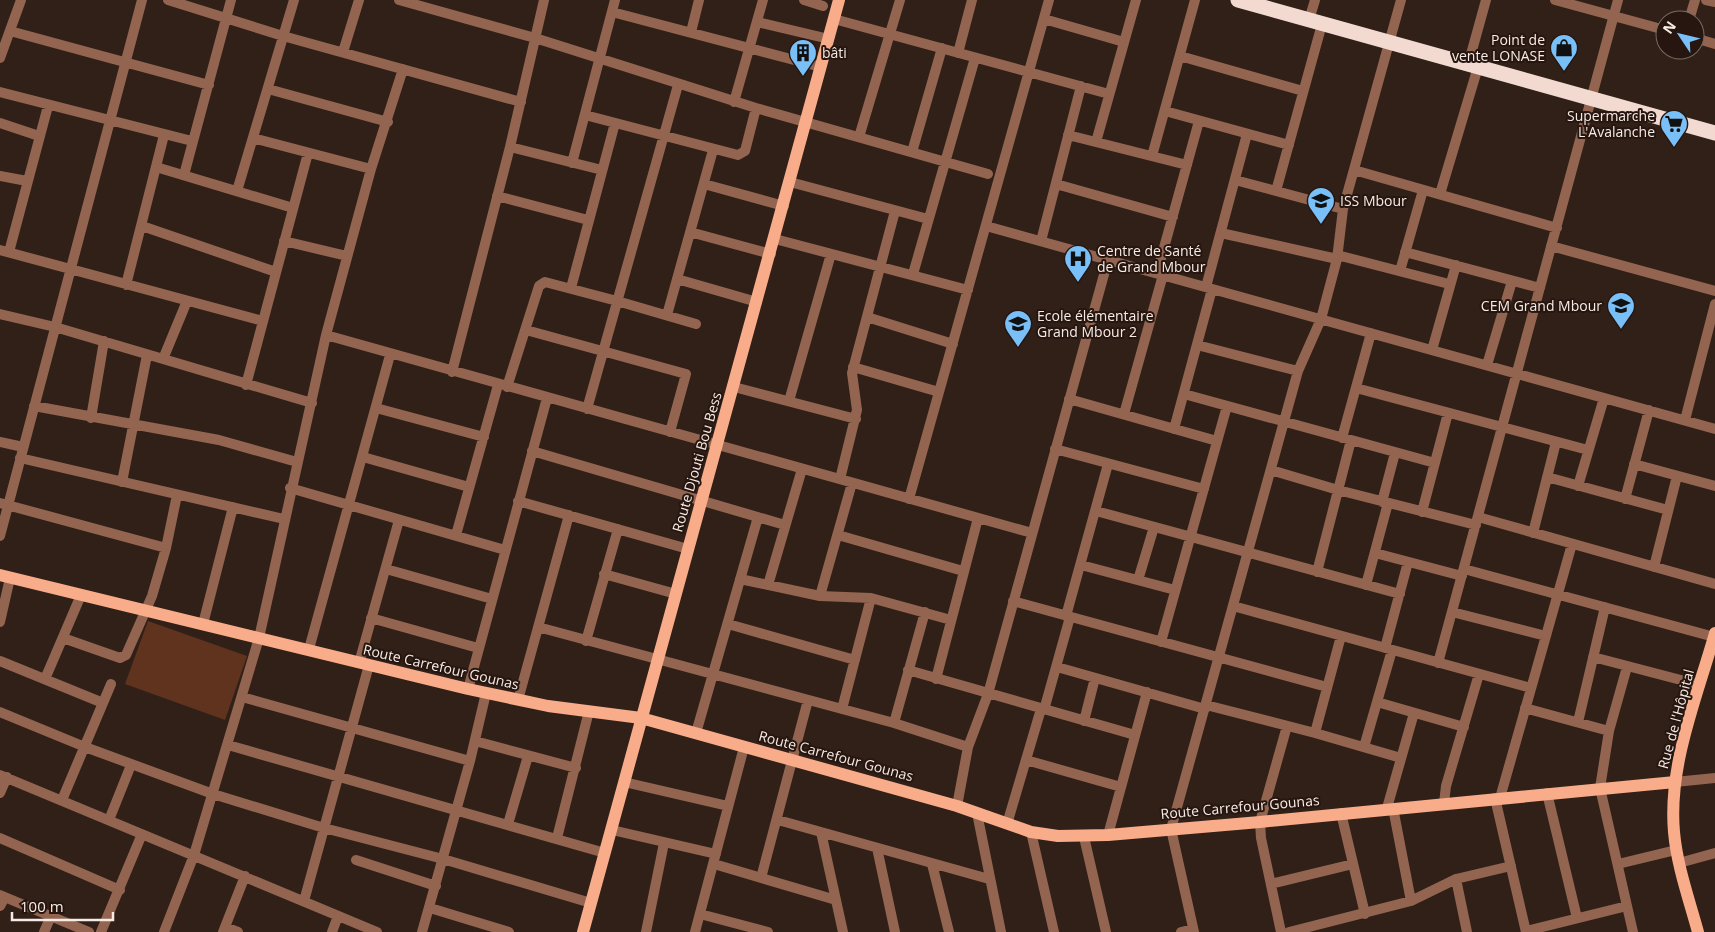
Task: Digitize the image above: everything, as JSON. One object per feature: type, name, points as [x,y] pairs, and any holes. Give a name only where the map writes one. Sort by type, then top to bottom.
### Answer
[{"type":"highway","points":[[1238,0],[1715,134]]},
{"type":"main road","name":"Route Djouti Bou Bess","points":[[583,932],[771,254],[839,0]]},
{"type":"main road","name":"Route Carrefour Gounas","points":[[5,577],[486,693],[518,700],[641,718],[957,806],[1031,832],[1084,837],[1675,782]]},
{"type":"main road","name":"Rue de l'Hôpital","points":[[1698,932],[1677,857],[1674,830],[1675,782],[1682,749],[1700,686],[1712,657],[1714,635]]},
{"type":"street","points":[[0,58],[22,0]]},
{"type":"street","points":[[0,536],[4,504],[22,453],[142,0]]},
{"type":"street","points":[[168,0],[283,36],[521,102]]},
{"type":"street","points":[[184,175],[232,0]]},
{"type":"street","points":[[237,191],[294,0]]},
{"type":"street","points":[[343,52],[359,0]]},
{"type":"street","points":[[399,0],[535,38],[598,60],[734,102],[988,174]]},
{"type":"street","points":[[452,372],[510,147],[544,0]]},
{"type":"street","points":[[572,163],[598,60],[616,0]]},
{"type":"street","points":[[691,32],[699,0]]},
{"type":"street","points":[[734,102],[763,0]]},
{"type":"street","points":[[804,0],[824,6]]},
{"type":"street","points":[[859,137],[900,0]]},
{"type":"street","points":[[958,53],[972,0]]},
{"type":"street","points":[[909,498],[1049,0]]},
{"type":"street","points":[[1096,142],[1136,0]]},
{"type":"street","points":[[1152,156],[1195,0]]},
{"type":"street","points":[[1276,191],[1304,91],[1316,22],[1315,0]]},
{"type":"street","points":[[1181,932],[1193,931],[1171,829],[1298,371],[1322,319],[1337,257],[1343,209],[1401,0]]},
{"type":"street","points":[[1440,194],[1473,66],[1486,0]]},
{"type":"street","points":[[1555,0],[1655,27]]},
{"type":"street","points":[[1438,663],[1618,0]]},
{"type":"street","points":[[1706,0],[1715,2]]},
{"type":"street","points":[[612,12],[821,67]]},
{"type":"street","points":[[834,19],[1109,94]]},
{"type":"street","points":[[1044,19],[1124,42]]},
{"type":"street","points":[[757,22],[829,39]]},
{"type":"street","points":[[10,31],[209,85]]},
{"type":"street","points":[[912,152],[942,48]]},
{"type":"street","points":[[1180,56],[1304,91]]},
{"type":"street","points":[[913,274],[975,58]]},
{"type":"street","points":[[164,932],[194,855],[259,638],[290,488],[312,403],[326,335],[371,169],[388,122],[403,69]]},
{"type":"street","points":[[587,409],[678,85]]},
{"type":"street","points":[[1041,241],[1081,86]]},
{"type":"street","points":[[268,89],[388,122]]},
{"type":"street","points":[[0,92],[192,142]]},
{"type":"street","points":[[48,106],[5,251],[263,321]]},
{"type":"street","points":[[585,115],[713,150],[742,154],[756,108]]},
{"type":"street","points":[[1164,112],[1288,145]]},
{"type":"street","points":[[1124,414],[1160,274],[1172,217],[1199,121]]},
{"type":"street","points":[[571,288],[615,123]]},
{"type":"street","points":[[0,124],[39,136]]},
{"type":"street","points":[[1174,429],[1197,345],[1221,233],[1247,134]]},
{"type":"street","points":[[126,285],[164,135]]},
{"type":"street","points":[[1068,135],[1187,165]]},
{"type":"street","points":[[253,138],[371,169]]},
{"type":"street","points":[[510,147],[602,170]]},
{"type":"street","points":[[667,315],[713,150]]},
{"type":"street","points":[[246,385],[308,153]]},
{"type":"street","points":[[156,167],[293,208]]},
{"type":"street","points":[[1354,170],[1556,228]]},
{"type":"street","points":[[0,176],[27,181]]},
{"type":"street","points":[[1235,180],[1343,209]]},
{"type":"street","points":[[790,182],[928,219]]},
{"type":"street","points":[[704,184],[784,206]]},
{"type":"street","points":[[1056,184],[1172,217]]},
{"type":"street","points":[[1400,271],[1423,190]]},
{"type":"street","points":[[497,196],[588,220]]},
{"type":"street","points":[[840,479],[856,419],[857,410],[852,378],[853,367],[882,267],[895,211]]},
{"type":"street","points":[[142,226],[276,272]]},
{"type":"street","points":[[986,226],[1715,429]]},
{"type":"street","points":[[690,232],[771,254]]},
{"type":"street","points":[[1221,233],[1400,271],[1449,284]]},
{"type":"street","points":[[775,239],[968,290]]},
{"type":"street","points":[[284,241],[348,256]]},
{"type":"street","points":[[1552,246],[1715,291]]},
{"type":"street","points":[[1405,252],[1540,288]]},
{"type":"street","points":[[789,401],[831,254]]},
{"type":"street","points":[[957,806],[968,747],[988,694],[1108,260]]},
{"type":"street","points":[[1432,350],[1449,284],[1456,266]]},
{"type":"street","points":[[677,279],[757,302]]},
{"type":"street","points":[[1486,365],[1512,281]]},
{"type":"street","points":[[456,535],[484,437],[526,330],[541,284],[545,282],[618,300],[696,324]]},
{"type":"street","points":[[163,359],[187,301]]},
{"type":"street","points":[[1684,420],[1715,304]]},
{"type":"street","points":[[0,314],[55,327],[312,403]]},
{"type":"street","points":[[867,318],[953,344]]},
{"type":"street","points":[[526,330],[686,374],[670,432]]},
{"type":"street","points":[[1317,572],[1338,490],[1356,388],[1371,333]]},
{"type":"street","points":[[326,335],[390,355],[1032,533]]},
{"type":"street","points":[[91,418],[104,342]]},
{"type":"street","points":[[1197,345],[1298,371]]},
{"type":"street","points":[[122,482],[147,354]]},
{"type":"street","points":[[309,650],[390,355]]},
{"type":"street","points":[[853,367],[939,392]]},
{"type":"street","points":[[734,387],[856,419]]},
{"type":"street","points":[[1356,388],[1588,450]]},
{"type":"street","points":[[1184,394],[1435,463]]},
{"type":"street","points":[[468,689],[547,398]]},
{"type":"street","points":[[1578,486],[1604,398]]},
{"type":"street","points":[[1069,399],[1217,441]]},
{"type":"street","points":[[34,406],[132,426],[219,440],[297,462]]},
{"type":"street","points":[[1161,642],[1227,406]]},
{"type":"street","points":[[376,408],[484,437]]},
{"type":"street","points":[[1625,499],[1649,410]]},
{"type":"street","points":[[1422,512],[1448,413]]},
{"type":"street","points":[[0,442],[22,453],[122,482],[284,519]]},
{"type":"street","points":[[1533,533],[1556,442]]},
{"type":"street","points":[[1055,449],[1204,489]]},
{"type":"street","points":[[532,452],[785,525]]},
{"type":"street","points":[[1366,585],[1375,553],[1395,453]]},
{"type":"street","points":[[363,456],[469,487]]},
{"type":"street","points":[[1008,824],[1026,760],[1057,666],[1081,564],[1108,464]]},
{"type":"street","points":[[1634,464],[1715,486]]},
{"type":"street","points":[[768,585],[802,469]]},
{"type":"street","points":[[1270,470],[1422,512],[1533,533],[1715,584]]},
{"type":"street","points":[[1654,567],[1677,476]]},
{"type":"street","points":[[1547,477],[1668,510]]},
{"type":"street","points":[[820,596],[852,483]]},
{"type":"street","points":[[290,488],[505,550]]},
{"type":"street","points":[[63,638],[124,658],[146,611],[166,548],[177,495]]},
{"type":"street","points":[[518,501],[688,549]]},
{"type":"street","points":[[4,504],[166,548]]},
{"type":"street","points":[[203,624],[233,507]]},
{"type":"street","points":[[1096,511],[1400,594]]},
{"type":"street","points":[[518,700],[569,515]]},
{"type":"street","points":[[696,733],[758,517]]},
{"type":"street","points":[[936,679],[978,518]]},
{"type":"street","points":[[304,901],[351,728],[371,618],[399,520]]},
{"type":"street","points":[[1138,580],[1154,527]]},
{"type":"street","points":[[586,641],[618,529]]},
{"type":"street","points":[[838,536],[963,572]]},
{"type":"street","points":[[1572,544],[1497,798],[1526,932],[1627,906]]},
{"type":"street","points":[[1375,553],[1408,562],[1557,594],[1714,635]]},
{"type":"street","points":[[1364,747],[1377,702],[1408,562]]},
{"type":"street","points":[[1081,564],[1175,590]]},
{"type":"street","points":[[386,569],[492,599]]},
{"type":"street","points":[[604,574],[676,594]]},
{"type":"street","points":[[0,622],[5,577]]},
{"type":"street","points":[[740,579],[820,596],[871,598],[951,620]]},
{"type":"street","points":[[45,679],[81,595]]},
{"type":"street","points":[[842,709],[871,598]]},
{"type":"street","points":[[1013,602],[1327,687]]},
{"type":"street","points":[[1233,606],[1531,688]]},
{"type":"street","points":[[1578,722],[1605,607]]},
{"type":"street","points":[[894,722],[925,612]]},
{"type":"street","points":[[1452,612],[1546,636]]},
{"type":"street","points":[[371,618],[478,648]]},
{"type":"street","points":[[728,624],[855,660]]},
{"type":"street","points":[[538,627],[894,722],[968,747]]},
{"type":"street","points":[[1315,733],[1341,636]]},
{"type":"street","points":[[1594,657],[1700,686]]},
{"type":"street","points":[[0,661],[103,703]]},
{"type":"street","points":[[1057,666],[1147,692],[1315,733],[1401,758]]},
{"type":"street","points":[[1627,667],[1609,731],[1600,788],[1633,932]]},
{"type":"street","points":[[908,670],[1135,735]]},
{"type":"street","points":[[1444,803],[1446,786],[1479,674]]},
{"type":"street","points":[[1084,721],[1095,678]]},
{"type":"street","points":[[62,800],[111,684]]},
{"type":"street","points":[[1108,835],[1147,692]]},
{"type":"street","points":[[422,932],[470,762],[486,693]]},
{"type":"street","points":[[242,697],[470,762]]},
{"type":"street","points":[[761,878],[778,820],[808,700]]},
{"type":"street","points":[[1377,702],[1464,727]]},
{"type":"street","points":[[1525,708],[1609,731]]},
{"type":"street","points":[[557,838],[590,711]]},
{"type":"street","points":[[0,712],[84,747],[213,794],[324,828],[443,859],[591,903]]},
{"type":"street","points":[[1412,901],[1390,808],[1414,712]]},
{"type":"street","points":[[1281,932],[1260,838],[1260,822],[1287,726]]},
{"type":"street","points":[[475,741],[576,768]]},
{"type":"street","points":[[228,745],[338,778],[457,809],[606,853]]},
{"type":"street","points":[[695,932],[744,747]]},
{"type":"street","points":[[508,824],[528,756]]},
{"type":"street","points":[[1026,760],[1121,787]]},
{"type":"street","points":[[109,820],[132,764]]},
{"type":"street","points":[[0,793],[3,776],[376,932]]},
{"type":"street","points":[[1675,782],[1715,778]]},
{"type":"street","points":[[624,782],[728,806]]},
{"type":"street","points":[[1547,793],[1577,918]]},
{"type":"street","points":[[977,813],[989,879],[1002,932]]},
{"type":"street","points":[[1341,813],[1365,914]]},
{"type":"street","points":[[778,820],[989,879]]},
{"type":"street","points":[[612,830],[664,843],[715,859],[761,878],[836,900]]},
{"type":"street","points":[[821,832],[843,932]]},
{"type":"street","points":[[1031,832],[1054,932]]},
{"type":"street","points":[[101,932],[142,834]]},
{"type":"street","points":[[1084,837],[1106,932]]},
{"type":"street","points":[[0,838],[120,890]]},
{"type":"street","points":[[646,932],[664,843]]},
{"type":"street","points":[[877,848],[896,932]]},
{"type":"street","points":[[1618,864],[1715,854]]},
{"type":"street","points":[[356,860],[436,886]]},
{"type":"street","points":[[932,864],[948,932]]},
{"type":"street","points":[[1271,884],[1354,864]]},
{"type":"street","points":[[1289,932],[1330,928],[1365,914],[1412,901],[1456,879],[1511,866]]},
{"type":"street","points":[[238,932],[224,929],[245,876]]},
{"type":"street","points":[[1456,879],[1467,932]]},
{"type":"street","points":[[2,899],[89,932]]},
{"type":"street","points":[[430,908],[509,932]]},
{"type":"street","points":[[700,914],[768,932]]},
{"type":"street","points":[[44,932],[51,916]]},
{"type":"street","points":[[332,932],[338,916]]},
{"type":"shaded area","points":[[148,621],[247,656],[225,720],[125,684]]},
{"type":"place","name":"Point de vente LONASE","points":[[1564,72]]},
{"type":"place","name":"bâti","points":[[803,77]]},
{"type":"place","name":"Supermarche L'Avalanche","points":[[1674,148]]},
{"type":"place","name":"ISS Mbour","points":[[1321,225]]},
{"type":"place","name":"Centre de Santé de Grand Mbour","points":[[1078,283]]},
{"type":"place","name":"CEM Grand Mbour","points":[[1621,330]]},
{"type":"place","name":"Ecole élémentaire Grand Mbour 2","points":[[1018,348]]}]
